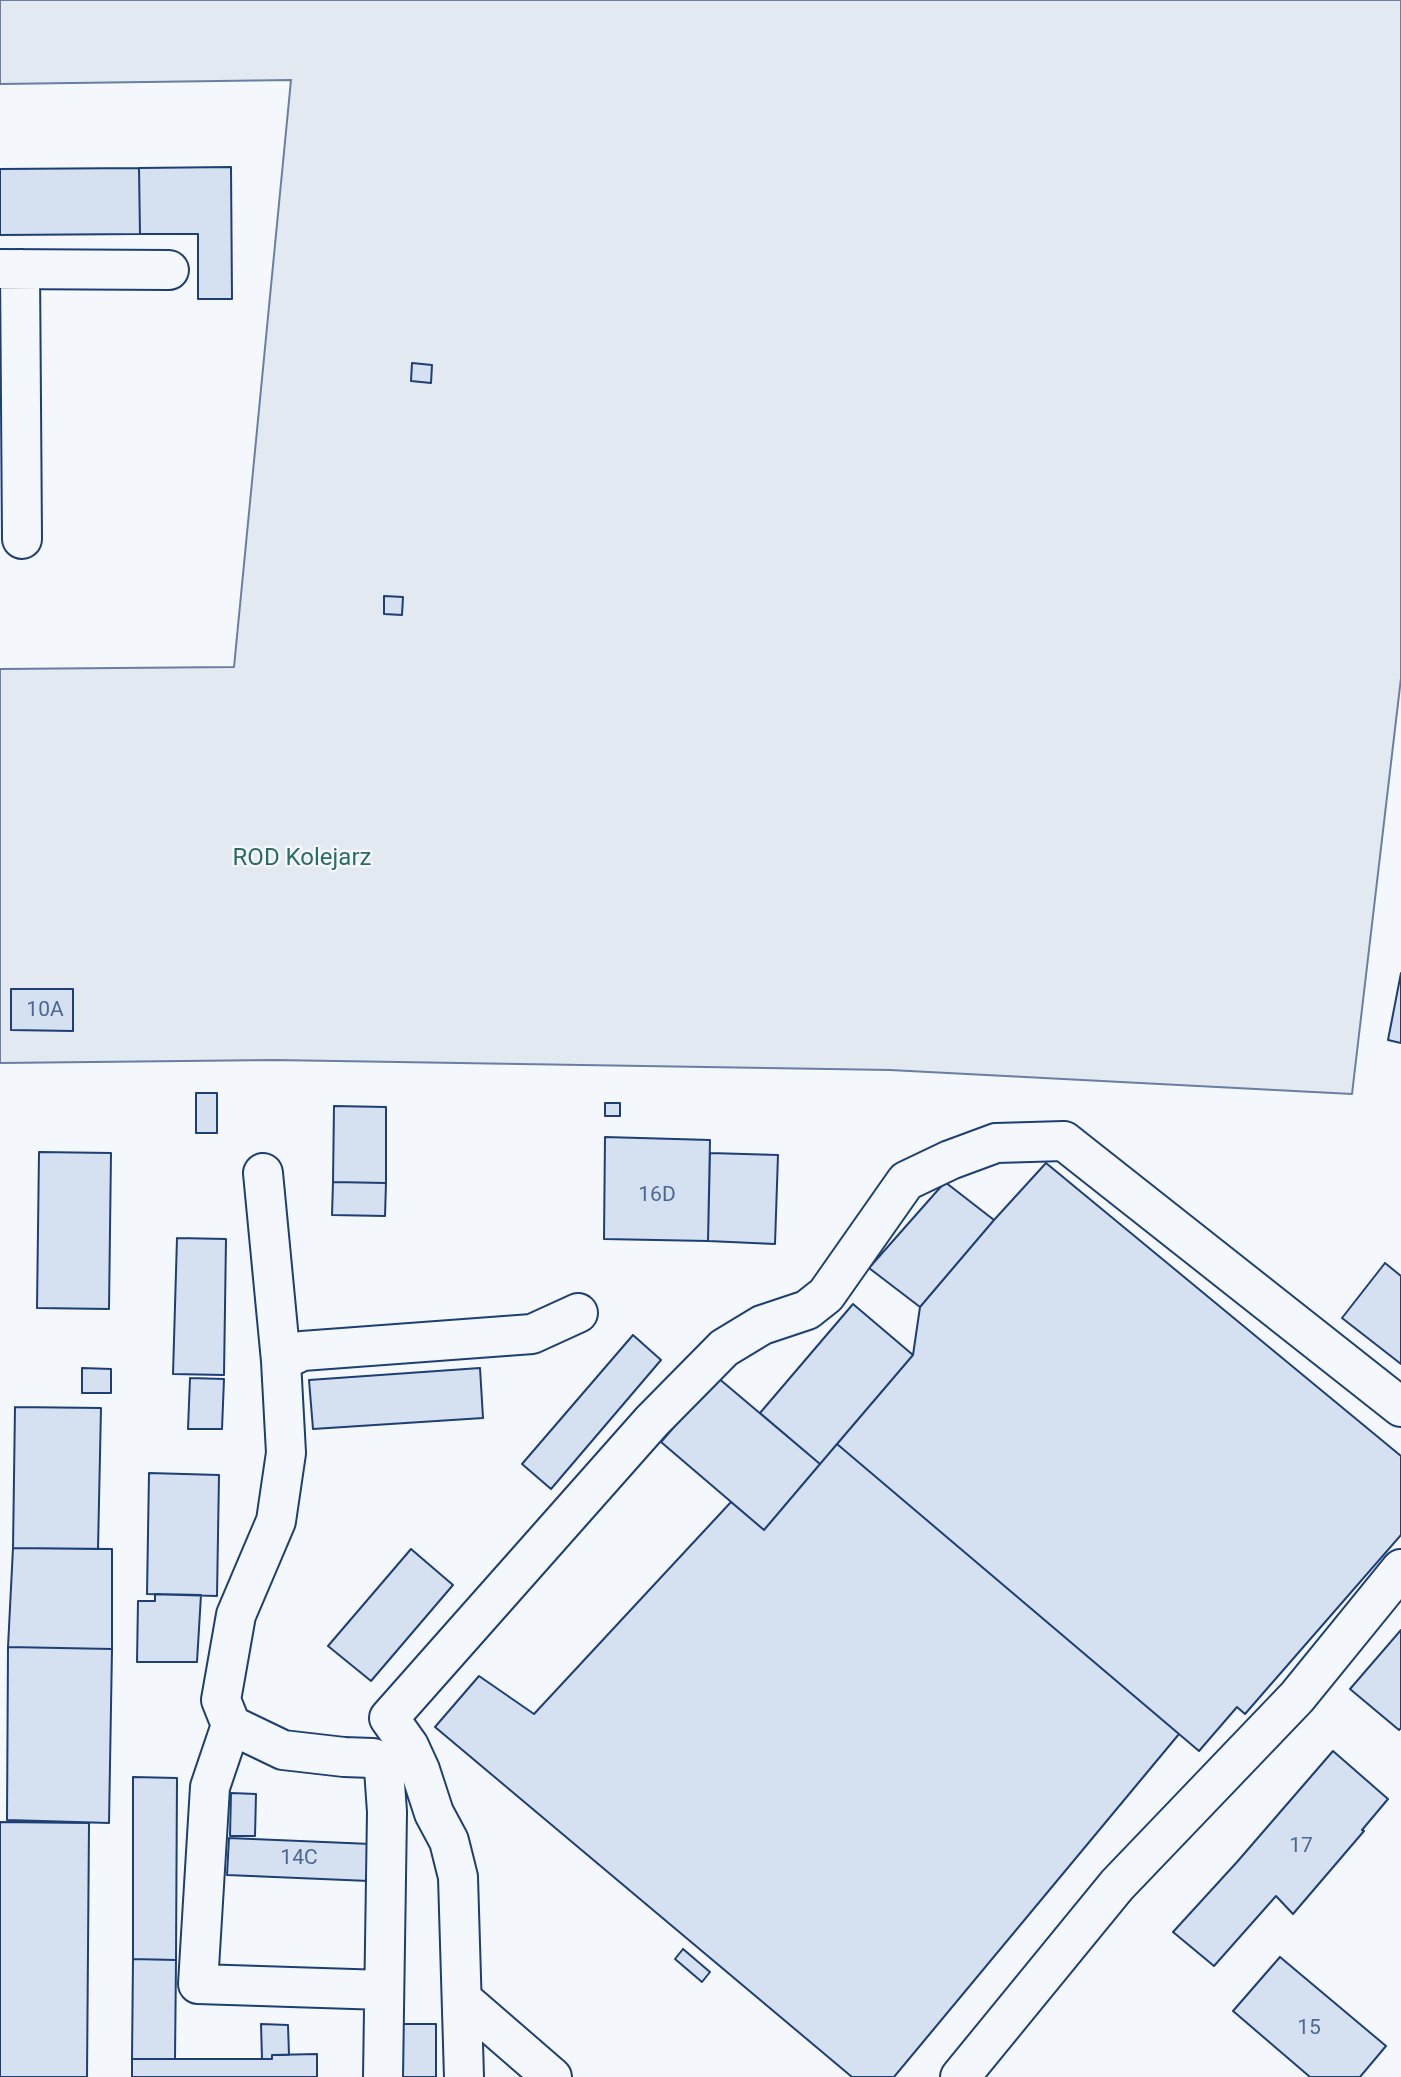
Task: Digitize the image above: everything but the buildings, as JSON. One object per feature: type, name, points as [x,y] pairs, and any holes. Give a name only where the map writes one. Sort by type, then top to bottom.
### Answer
[{"type":"lane","points":[[22,539],[10,269],[169,270]]},
{"type":"lane","points":[[464,2077],[458,1877],[449,1841],[434,1813],[420,1770],[409,1746],[389,1718],[652,1422],[724,1348],[762,1325],[807,1310],[826,1295],[906,1181],[950,1160],[996,1143],[1064,1141],[1401,1407]]},
{"type":"lane","points":[[263,1173],[281,1360],[286,1454],[276,1521],[236,1615],[221,1700],[232,1725],[283,1749],[373,1758],[384,1769],[387,1812],[383,2077]]},
{"type":"lane","points":[[281,1360],[302,1351],[531,1334],[578,1313]]},
{"type":"lane","points":[[960,2077],[1116,1885],[1297,1697],[1401,1569]]},
{"type":"lane","points":[[232,1725],[210,1787],[198,1984],[384,1990]]},
{"type":"lane","points":[[461,1999],[552,2077]]},
{"type":"green space","name":"ROD Kolejarz","points":[[0,0],[1401,0],[1401,678],[1352,1094],[890,1070],[274,1060],[0,1063],[0,669],[234,667],[291,80],[0,84]]}]
